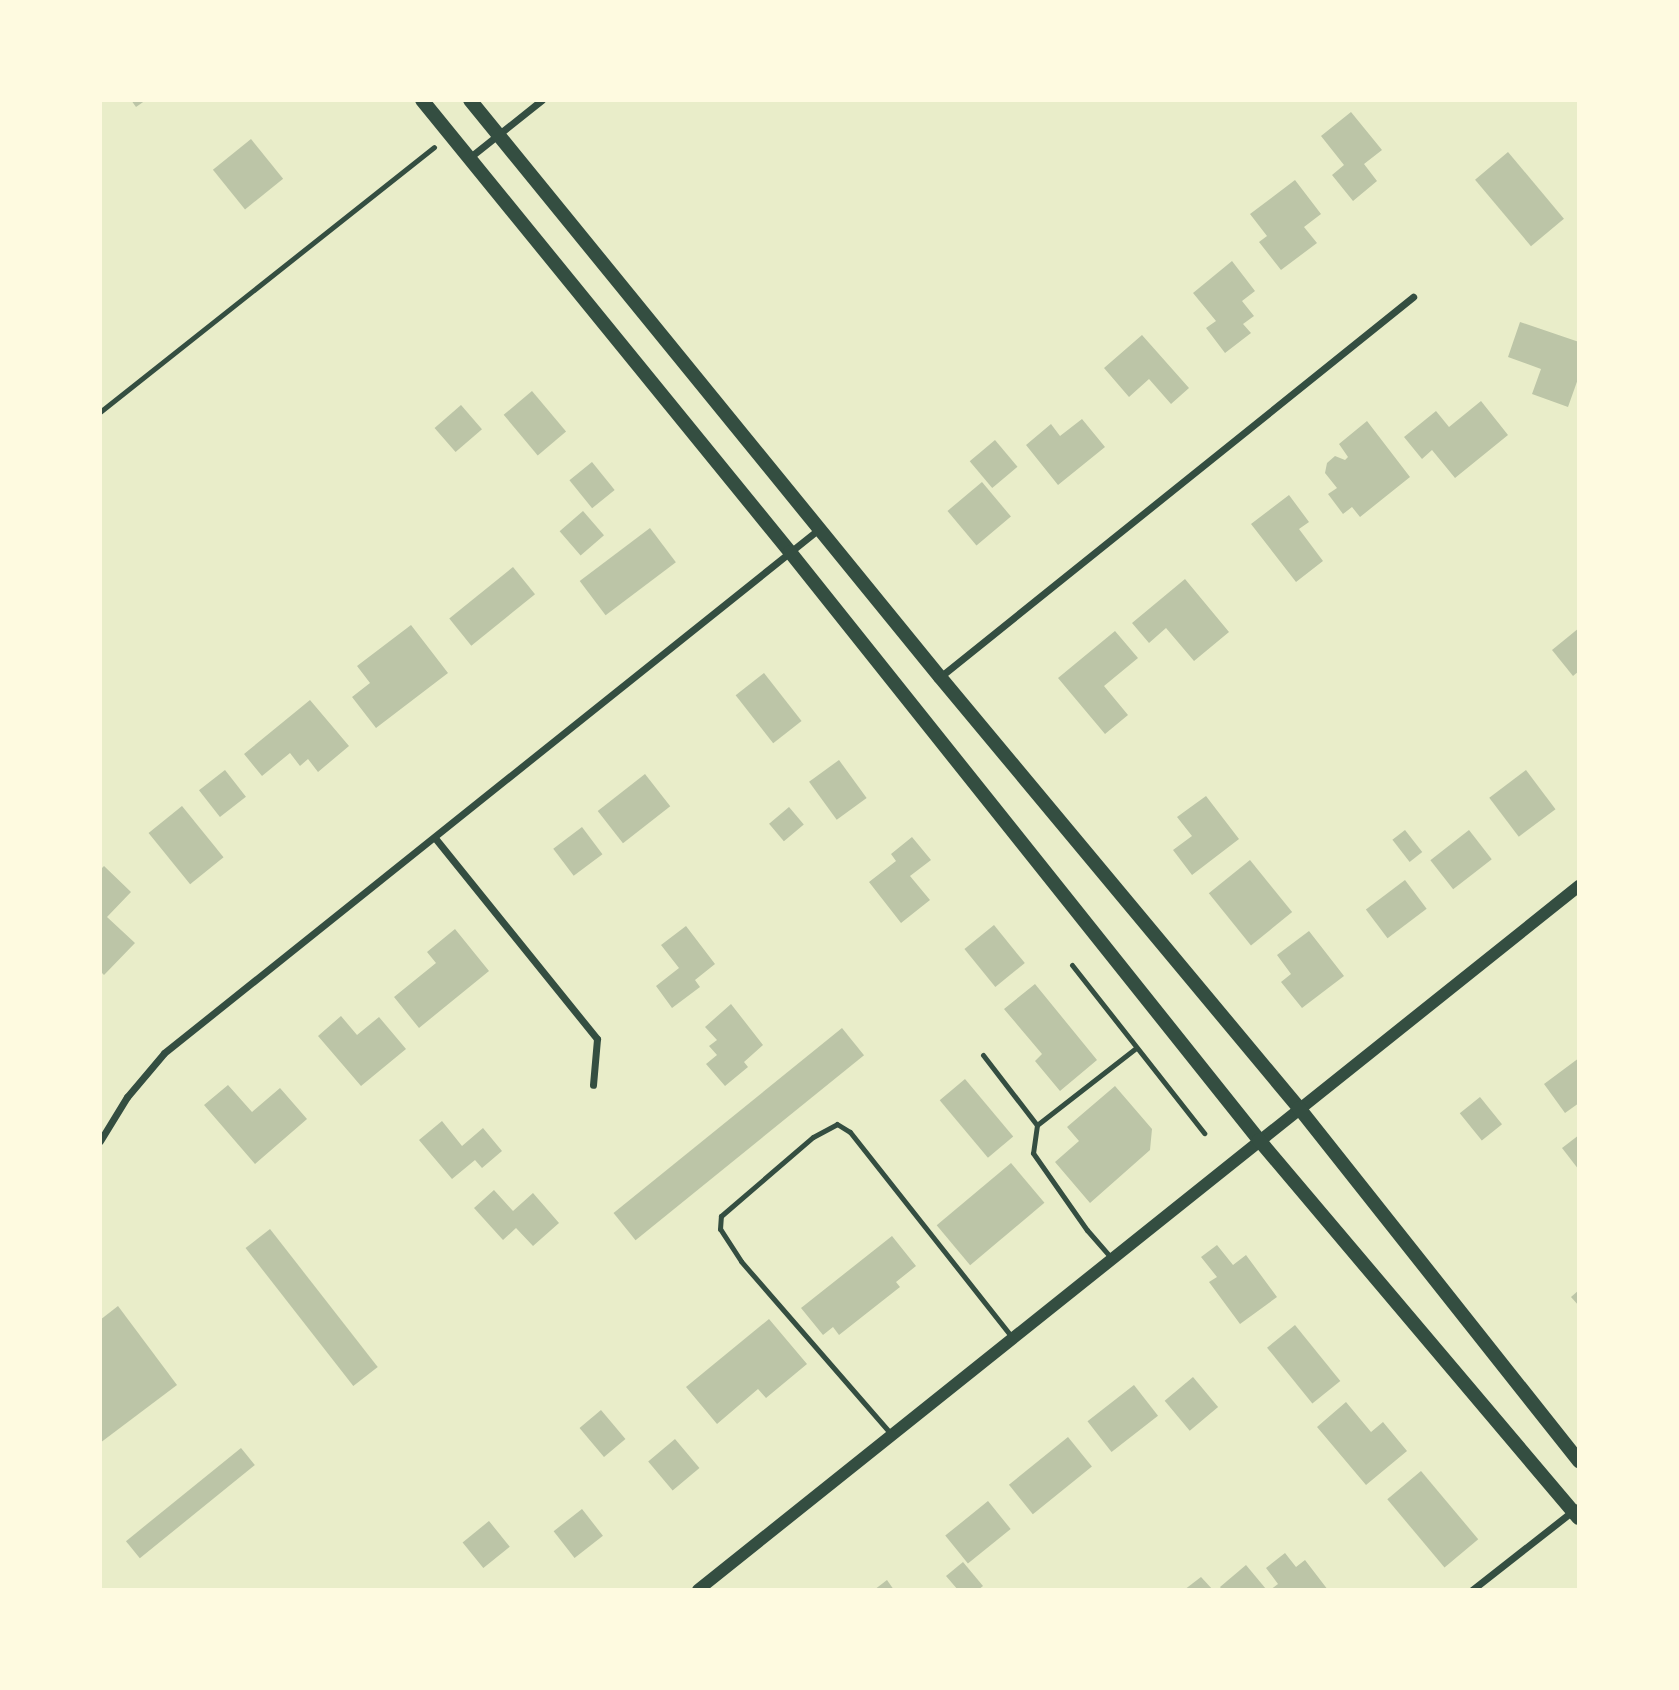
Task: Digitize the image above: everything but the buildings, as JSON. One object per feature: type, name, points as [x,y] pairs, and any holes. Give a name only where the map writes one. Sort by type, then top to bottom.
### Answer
[{"type":"main road","points":[[422,100],[790,552],[1259,1140],[1577,1512]]},
{"type":"main road","points":[[470,100],[940,677],[1299,1108],[1579,1461]]},
{"type":"street","points":[[468,158],[542,100]]},
{"type":"street","points":[[940,677],[1413,297]]},
{"type":"street","points":[[100,1141],[127,1097],[164,1054],[819,529]]},
{"type":"street","points":[[435,838],[597,1039],[593,1084]]},
{"type":"street","points":[[698,1590],[1579,886]]},
{"type":"street","points":[[1472,1590],[1577,1512]]},
{"type":"lane","points":[[1072,965],[1204,1133]]},
{"type":"lane","points":[[1112,1259],[1087,1230],[1033,1153],[1037,1125],[1136,1048]]},
{"type":"lane","points":[[983,1055],[1037,1125]]},
{"type":"lane","points":[[892,1435],[741,1261],[720,1229],[721,1216],[813,1137],[837,1124],[850,1132],[1013,1338]]},
{"type":"path","points":[[100,412],[450,135]]}]
